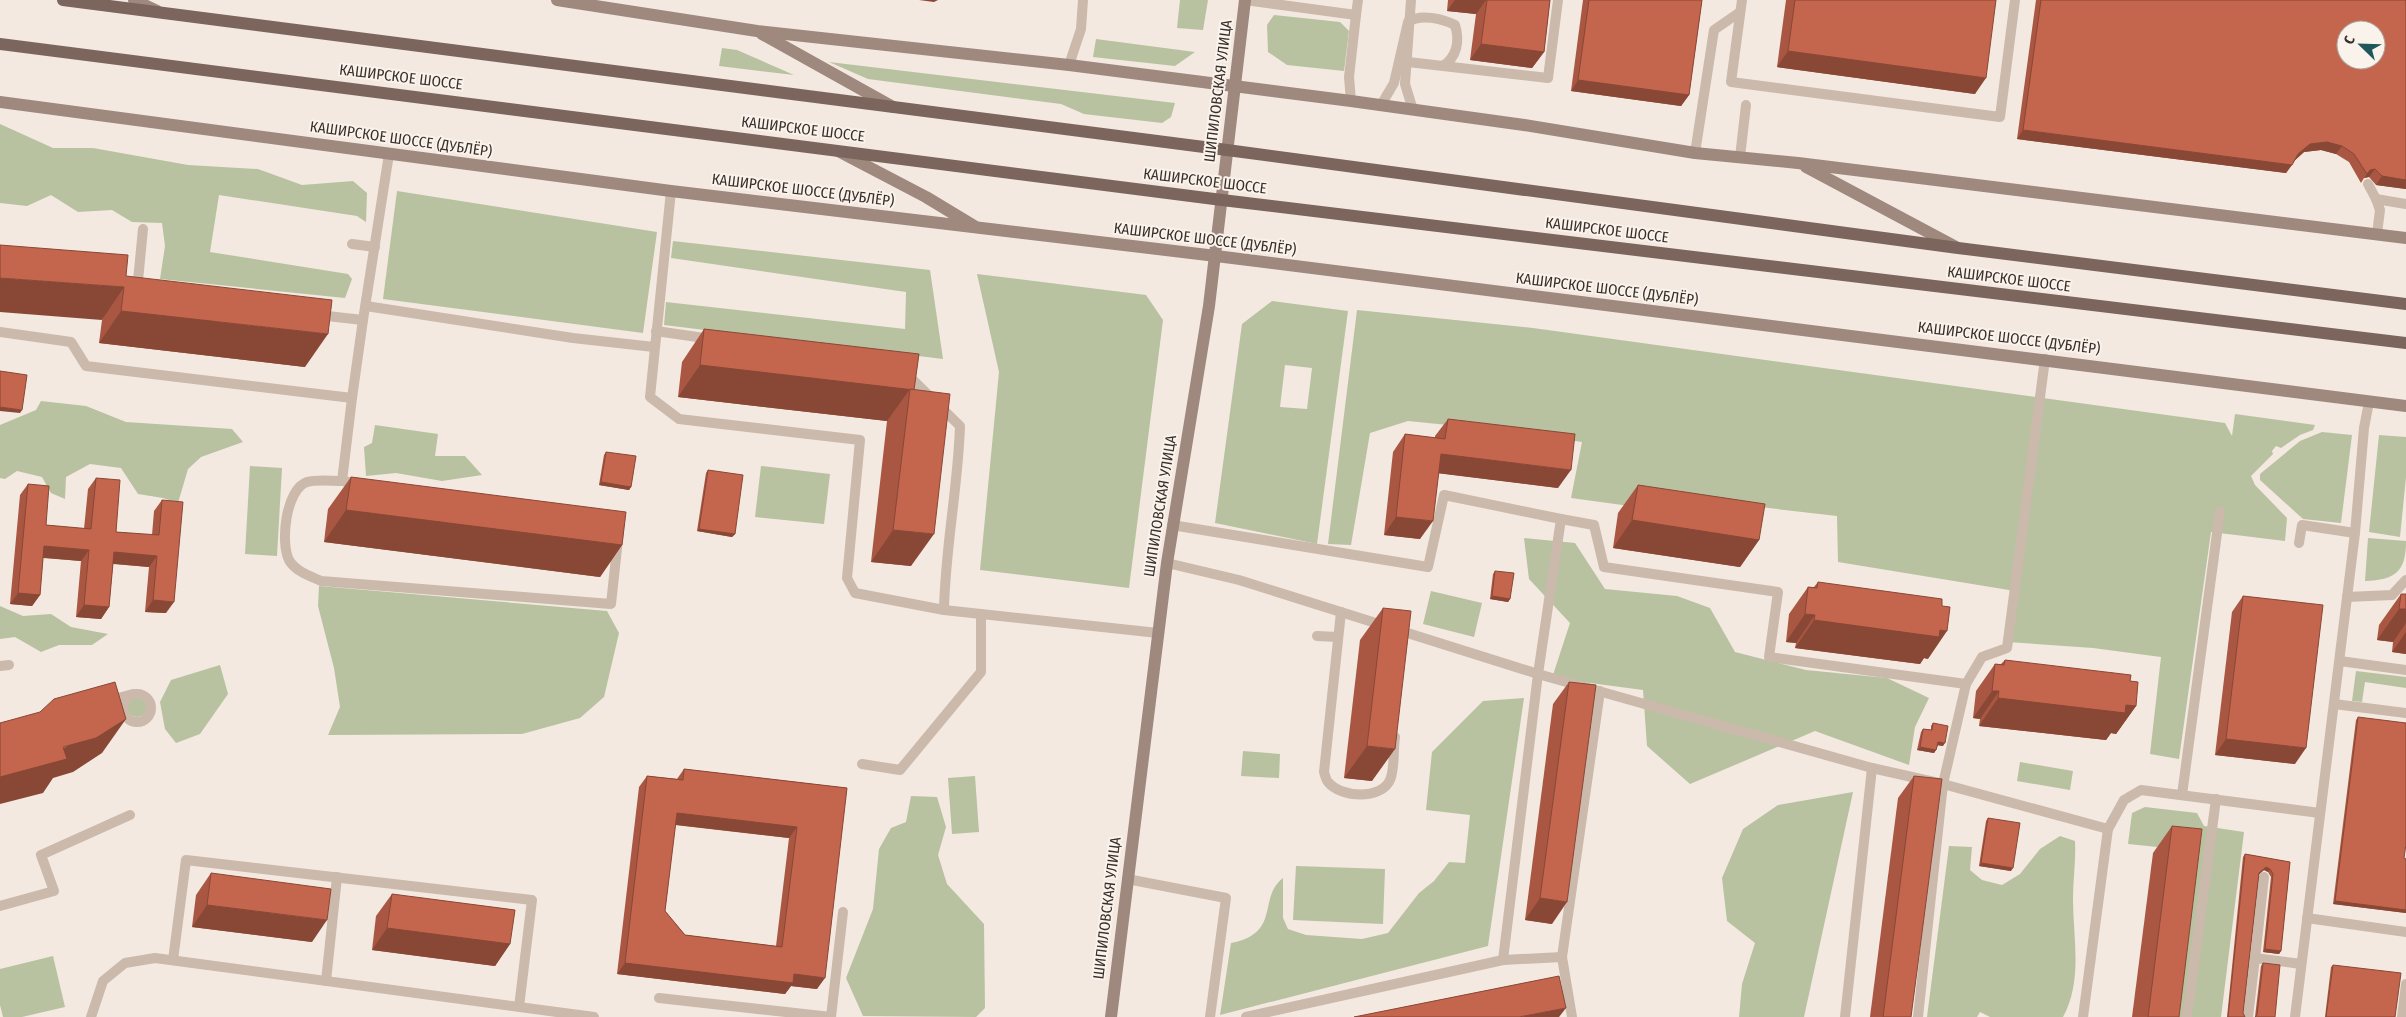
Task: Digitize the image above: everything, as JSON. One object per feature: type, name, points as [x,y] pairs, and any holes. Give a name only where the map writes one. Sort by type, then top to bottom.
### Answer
[{"type":"main road","name":"КАШИРСКОЕ ШОССЕ","points":[[63,0],[1228,150],[1958,248],[2406,304]]},
{"type":"main road","points":[[134,0],[164,14]]},
{"type":"main road","points":[[557,0],[757,31],[1070,65],[1381,105],[1524,125],[1695,153],[1798,163],[2406,238]]},
{"type":"main road","name":"ШИПИЛОВСКАЯ УЛИЦА","points":[[1111,1017],[1172,525],[1216,256],[1245,0]]},
{"type":"main road","points":[[757,31],[893,107]]},
{"type":"main road","name":"КАШИРСКОЕ ШОССЕ","points":[[0,44],[836,149],[1222,200],[2406,344]]},
{"type":"main road","name":"КАШИРСКОЕ ШОССЕ (ДУБЛЁР)","points":[[0,102],[671,191],[1216,256],[2406,406]]},
{"type":"main road","points":[[836,149],[926,197],[977,228]]},
{"type":"main road","points":[[1798,163],[1958,248]]},
{"type":"lane","points":[[1070,65],[1081,28],[1083,0]]},
{"type":"lane","points":[[1245,0],[1356,15]]},
{"type":"lane","points":[[1351,101],[1349,77],[1358,0]]},
{"type":"lane","points":[[1381,105],[1394,83],[1411,0]]},
{"type":"lane","points":[[1408,62],[1548,78],[1558,0]]},
{"type":"lane","points":[[1742,0],[1731,82],[2000,117],[2015,0]]},
{"type":"lane","points":[[1695,153],[1714,30],[1740,12]]},
{"type":"lane","points":[[1408,22],[1414,18],[1420,18],[1447,21],[1455,25],[1458,33],[1456,51],[1451,61],[1443,66]]},
{"type":"lane","points":[[1408,22],[1406,84],[1413,110]]},
{"type":"lane","points":[[1740,158],[1746,105]]},
{"type":"lane","points":[[342,481],[363,320],[389,154]]},
{"type":"lane","points":[[2368,184],[2380,210],[2377,234]]},
{"type":"lane","points":[[671,191],[650,397],[678,419],[860,440],[847,578],[855,593],[944,610],[1158,633]]},
{"type":"lane","points":[[2376,199],[2406,204]]},
{"type":"lane","points":[[143,230],[137,292],[147,294]]},
{"type":"lane","points":[[352,244],[375,247]]},
{"type":"lane","points":[[366,306],[573,338],[654,347]]},
{"type":"lane","points":[[304,313],[363,320]]},
{"type":"lane","points":[[656,331],[724,340]]},
{"type":"lane","points":[[0,332],[71,342],[86,366],[352,398]]},
{"type":"lane","points":[[1918,1017],[1943,784],[1966,684],[1982,657],[2007,648],[2045,359]]},
{"type":"lane","points":[[896,372],[913,380],[960,426],[959,472],[945,585],[944,610]]},
{"type":"lane","points":[[2295,1017],[2340,661],[2355,533],[2364,428],[2369,402]]},
{"type":"lane","points":[[342,481],[600,518],[618,530],[611,604],[321,581],[300,571],[289,560],[285,544],[289,503],[295,490],[307,482],[342,481]]},
{"type":"lane","points":[[1172,525],[1428,567],[1444,495],[1594,525],[1604,567],[1778,592],[1769,657],[1966,684]]},
{"type":"lane","points":[[2182,795],[2220,511]]},
{"type":"lane","points":[[1504,960],[1538,674],[1561,519]]},
{"type":"lane","points":[[2299,543],[2302,525],[2355,533]]},
{"type":"lane","points":[[1167,563],[1239,580],[1341,612],[1404,637],[1872,768],[1943,784],[2108,829]]},
{"type":"lane","points":[[2347,597],[2392,595],[2406,580]]},
{"type":"lane","points":[[1341,612],[1324,772],[1328,782],[1340,791],[1372,795],[1383,790],[1391,779],[1395,729]]},
{"type":"lane","points":[[862,764],[900,770],[981,672],[980,614]]},
{"type":"lane","points":[[1317,636],[1338,638]]},
{"type":"lane","points":[[2340,661],[2406,670]]},
{"type":"lane","points":[[1572,1017],[1562,957],[1600,691]]},
{"type":"lane","points":[[94,704],[133,694]]},
{"type":"lane","points":[[2334,704],[2406,713]]},
{"type":"lane","points":[[1845,1017],[1872,768]]},
{"type":"lane","points":[[2083,1017],[2108,829],[2115,812],[2124,800],[2142,790],[2320,813]]},
{"type":"lane","points":[[2187,1017],[2216,799]]},
{"type":"lane","points":[[0,906],[54,891],[41,855],[130,815]]},
{"type":"lane","points":[[173,960],[186,860],[532,900],[519,1007]]},
{"type":"lane","points":[[326,981],[337,877]]},
{"type":"lane","points":[[2248,1017],[2264,877]]},
{"type":"lane","points":[[1127,880],[1226,898],[1210,1017]]},
{"type":"lane","points":[[659,998],[831,1017],[843,912]]},
{"type":"lane","points":[[2307,918],[2406,932]]},
{"type":"lane","points":[[1246,1017],[1504,960],[1562,957]]},
{"type":"lane","points":[[91,1017],[103,981],[125,963],[155,958],[594,1017]]},
{"type":"lane","points":[[2255,958],[2301,964]]},
{"type":"lane","points":[[2402,1017],[2406,984]]},
{"type":"green space","points":[[1180,0],[1208,0],[1203,30],[1177,28]]},
{"type":"green space","points":[[1274,15],[1340,22],[1349,31],[1344,71],[1287,65],[1268,52],[1267,25]]},
{"type":"green space","points":[[1096,39],[1195,52],[1175,66],[1093,57]]},
{"type":"green space","points":[[722,48],[737,50],[794,75],[719,66]]},
{"type":"green space","points":[[829,62],[1175,103],[1171,117],[1162,123],[1084,114],[1061,104],[868,79]]},
{"type":"green space","points":[[0,124],[53,148],[93,148],[188,165],[258,169],[302,185],[353,181],[367,193],[366,222],[357,216],[219,195],[210,252],[348,274],[352,279],[345,298],[160,279],[165,246],[162,223],[132,222],[112,210],[78,212],[51,195],[27,206],[0,203]]},
{"type":"green space","points":[[397,191],[657,232],[643,333],[383,299]]},
{"type":"green space","points":[[673,241],[930,270],[943,359],[664,325],[666,302],[905,329],[906,292],[671,258]]},
{"type":"green space","points":[[977,274],[1146,295],[1163,320],[1129,588],[980,570],[999,372]]},
{"type":"green space","points":[[1272,301],[1348,311],[1317,544],[1215,523],[1242,324]],"holes":[[[1285,365],[1312,368],[1307,409],[1280,407]]]},
{"type":"green space","points":[[1357,310],[1533,328],[2225,423],[2232,436],[2235,414],[2315,425],[2313,430],[2300,435],[2281,448],[2276,446],[2272,451],[2273,454],[2251,476],[2255,485],[2287,518],[2285,541],[2211,532],[2179,759],[2150,754],[2161,657],[2093,648],[2008,642],[2015,591],[1838,562],[1837,516],[1751,506],[1747,522],[1571,498],[1582,442],[1508,431],[1408,421],[1370,433],[1351,545],[1328,544]]},
{"type":"green space","points":[[41,401],[86,406],[126,422],[232,429],[243,442],[201,457],[188,469],[178,503],[163,498],[138,494],[121,468],[90,464],[66,477],[65,499],[51,493],[42,477],[17,471],[5,479],[0,478],[0,425],[36,410]]},
{"type":"green space","points":[[375,425],[438,434],[435,456],[465,456],[482,475],[442,481],[396,473],[366,476],[364,447],[372,443]]},
{"type":"green space","points":[[2322,432],[2352,435],[2341,523],[2303,519],[2260,480],[2260,474],[2300,441]]},
{"type":"green space","points":[[2379,435],[2406,437],[2406,477],[2400,537],[2369,532]]},
{"type":"green space","points":[[250,466],[282,468],[277,556],[245,554]]},
{"type":"green space","points":[[761,466],[830,474],[824,524],[755,517]]},
{"type":"green space","points":[[1524,538],[1575,543],[1605,589],[1677,596],[1710,608],[1735,652],[1806,670],[1887,678],[1929,698],[1915,727],[1909,765],[1815,731],[1690,784],[1647,746],[1643,690],[1552,678],[1570,623],[1529,579]]},
{"type":"green space","points":[[2368,538],[2406,541],[2404,560],[2397,572],[2384,579],[2365,581]]},
{"type":"green space","points":[[319,586],[607,611],[619,633],[604,697],[580,718],[522,734],[328,735],[340,707],[334,668],[318,606]]},
{"type":"green space","points":[[1431,591],[1482,603],[1474,637],[1423,624]]},
{"type":"green space","points":[[0,606],[23,616],[51,614],[71,627],[108,634],[92,645],[59,645],[41,652],[15,637],[0,639]]},
{"type":"green space","points":[[220,665],[228,694],[200,734],[176,743],[165,729],[160,702],[171,680]]},
{"type":"green space","points":[[2356,671],[2406,677],[2406,688],[2365,682],[2362,702],[2352,701]]},
{"type":"green space","points":[[137,697],[144,700],[147,707],[144,714],[137,717],[130,714],[127,707],[130,700]]},
{"type":"green space","points":[[1524,698],[1488,946],[1220,1015],[1231,943],[1247,938],[1257,931],[1263,923],[1275,886],[1283,878],[1283,918],[1288,929],[1306,935],[1362,939],[1388,933],[1419,893],[1434,881],[1449,862],[1465,863],[1470,815],[1426,810],[1432,752],[1483,701]]},
{"type":"green space","points":[[1243,751],[1280,754],[1279,778],[1241,776]]},
{"type":"green space","points":[[2020,762],[2073,771],[2070,790],[2017,781]]},
{"type":"green space","points":[[975,776],[979,832],[952,834],[948,778]]},
{"type":"green space","points":[[1853,792],[1804,1017],[1739,1017],[1742,984],[1755,943],[1727,921],[1722,878],[1743,829],[1778,805]]},
{"type":"green space","points":[[911,796],[937,797],[946,827],[938,855],[947,884],[984,924],[985,1008],[976,1017],[863,1016],[846,978],[873,909],[879,849],[891,828],[906,822]]},
{"type":"green space","points":[[2145,807],[2197,813],[2204,826],[2244,832],[2221,1017],[2165,1017],[2187,850],[2128,844],[2132,813]]},
{"type":"green space","points":[[2060,836],[2075,841],[2073,899],[2075,974],[2073,989],[2063,1017],[1990,1017],[1980,1012],[1977,1017],[1927,1017],[1949,846],[1972,847],[1970,870],[1982,880],[2002,885],[2020,874],[2040,849]]},
{"type":"green space","points":[[1296,866],[1385,869],[1383,924],[1293,920]]},
{"type":"green space","points":[[53,956],[65,1007],[22,1017],[3,1017],[0,1005],[0,969]]},
{"type":"building","points":[[1487,0],[1550,0],[1544,52],[1481,44]]},
{"type":"building","points":[[1589,0],[1702,0],[1689,95],[1578,80]]},
{"type":"building","points":[[1795,0],[1996,0],[1986,78],[1788,51]]},
{"type":"building","points":[[2041,0],[2406,0],[2406,180],[2382,176],[2375,169],[2370,170],[2367,174],[2354,154],[2342,146],[2327,142],[2310,144],[2298,154],[2292,165],[2023,130]]},
{"type":"building","points":[[0,245],[128,255],[126,276],[332,300],[328,334],[121,311],[124,287],[0,278]]},
{"type":"building","points":[[704,329],[919,354],[914,390],[700,365]]},
{"type":"building","points":[[0,371],[27,375],[22,410],[0,407]]},
{"type":"building","points":[[910,389],[950,394],[934,534],[893,530]]},
{"type":"building","points":[[1448,419],[1575,434],[1571,470],[1441,454],[1433,521],[1396,517],[1405,434],[1445,439]]},
{"type":"building","points":[[606,452],[636,456],[631,487],[601,482]]},
{"type":"building","points":[[708,470],[743,475],[735,534],[699,529]]},
{"type":"building","points":[[351,477],[626,512],[622,545],[346,510]]},
{"type":"building","points":[[96,478],[120,480],[116,532],[159,535],[162,500],[183,502],[174,602],[153,600],[157,556],[114,552],[109,607],[84,605],[89,550],[44,546],[40,595],[18,593],[28,484],[49,486],[46,525],[91,529]]},
{"type":"building","points":[[1638,485],[1765,504],[1759,540],[1632,520]]},
{"type":"building","points":[[1495,571],[1514,573],[1510,599],[1492,596]]},
{"type":"building","points":[[1818,582],[1942,599],[1942,606],[1950,607],[1947,631],[1940,630],[1939,637],[1814,620],[1815,615],[1805,614],[1808,587],[1817,588]]},
{"type":"building","points":[[2401,594],[2406,594],[2406,609],[2399,609]]},
{"type":"building","points":[[2243,596],[2323,605],[2306,748],[2226,739]]},
{"type":"building","points":[[1383,608],[1411,611],[1395,749],[1367,746]]},
{"type":"building","points":[[2005,660],[2131,675],[2130,681],[2138,682],[2136,706],[2126,705],[2125,713],[1998,698],[1999,691],[1992,691],[1995,664],[2004,665]]},
{"type":"building","points":[[115,682],[126,719],[96,738],[63,747],[67,759],[0,777],[0,723],[40,712],[54,699]]},
{"type":"building","points":[[1569,682],[1596,685],[1567,902],[1540,898]]},
{"type":"building","points":[[2358,717],[2406,723],[2406,844],[2404,858],[2406,859],[2406,910],[2335,901]]},
{"type":"building","points":[[1933,723],[1948,726],[1945,743],[1938,742],[1936,750],[1920,747],[1923,729],[1932,730]]},
{"type":"building","points":[[684,769],[847,788],[825,978],[794,974],[793,983],[625,963],[647,776],[683,780]],"holes":[[[677,813],[797,827],[782,947],[685,935],[665,911]]]},
{"type":"building","points":[[1914,776],[1942,779],[1911,1017],[1883,1017]]},
{"type":"building","points":[[1988,818],[2020,823],[2013,868],[1981,863]]},
{"type":"building","points":[[2172,826],[2202,829],[2179,1017],[2148,1017]]},
{"type":"building","points":[[2245,854],[2290,862],[2281,951],[2265,949],[2273,874],[2266,867],[2259,873],[2243,1013],[2245,1017],[2228,1017]]},
{"type":"building","points":[[211,873],[331,889],[327,920],[207,905]]},
{"type":"building","points":[[392,894],[515,910],[510,944],[387,928]]},
{"type":"building","points":[[2263,963],[2280,965],[2275,1017],[2255,1017],[2257,1015]]},
{"type":"building","points":[[2333,965],[2401,973],[2395,1017],[2326,1017]]},
{"type":"building","points":[[1559,976],[1566,1008],[1519,1017],[1354,1017]]}]
